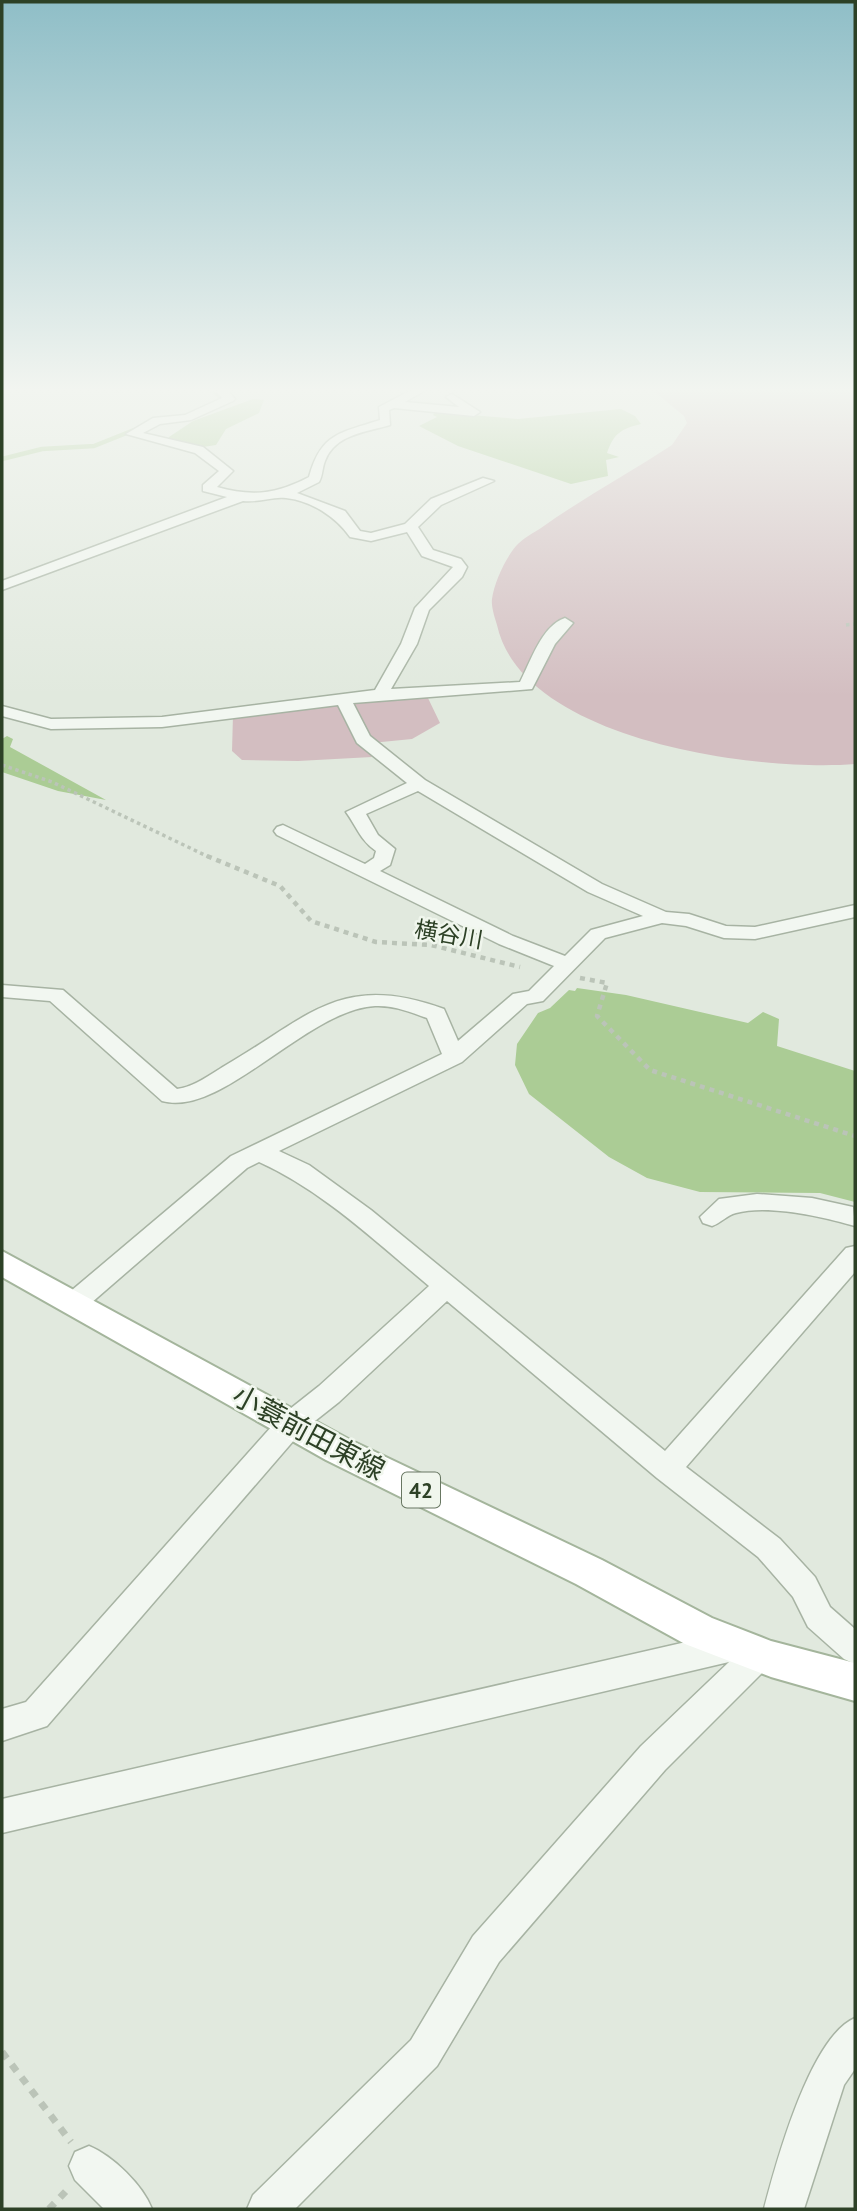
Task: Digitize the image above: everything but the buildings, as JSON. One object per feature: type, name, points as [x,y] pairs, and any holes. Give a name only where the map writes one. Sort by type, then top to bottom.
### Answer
[{"type":"main road","name":"小蓑前田東線","points":[[2,1263],[338,1450],[589,1572],[699,1631],[746,1650],[855,1682]]},
{"type":"street","points":[[215,490],[238,498],[262,499],[295,490]]},
{"type":"street","points":[[289,494],[340,514],[355,534],[363,538],[410,527],[436,502],[465,490]]},
{"type":"street","points":[[2,586],[238,498]]},
{"type":"street","points":[[380,695],[409,644],[422,608],[457,575],[460,567],[456,562],[427,553],[418,534],[410,527]]},
{"type":"street","points":[[2,711],[51,724],[162,722],[380,695],[526,686],[548,642],[565,623]]},
{"type":"street","points":[[343,699],[363,739],[419,784],[595,888],[662,917]]},
{"type":"street","points":[[366,871],[383,861],[386,849],[369,838],[366,826],[355,812],[419,784]]},
{"type":"street","points":[[283,831],[563,969]]},
{"type":"street","points":[[74,1303],[239,1162],[454,1057],[520,999],[536,996],[598,934],[662,917],[689,919],[724,932],[755,933],[855,911]]},
{"type":"street","points":[[2,991],[56,995],[170,1096],[184,1097],[238,1069],[322,1013],[373,996],[398,1000],[436,1014],[454,1057]]},
{"type":"street","points":[[259,1152],[301,1171],[362,1216],[667,1469],[769,1548],[804,1587],[820,1617],[855,1649]]},
{"type":"street","points":[[712,1217],[729,1205],[799,1205],[840,1210],[855,1217]]},
{"type":"street","points":[[667,1469],[855,1255]]},
{"type":"street","points":[[2,1725],[36,1715],[291,1424],[329,1394],[446,1286]]},
{"type":"street","points":[[2,1816],[746,1650]]},
{"type":"street","points":[[267,2209],[424,2053],[486,1949],[746,1650]]},
{"type":"street","points":[[784,2209],[801,2150],[829,2074],[855,2037]]},
{"type":"street","points":[[89,2166],[132,2209]]},
{"type":"path","points":[[846,625],[855,624]]},
{"type":"path","name":"横谷川","points":[[2,765],[52,782],[206,856],[280,886],[312,921],[376,942],[431,945],[563,969],[607,983],[597,1016],[650,1070],[855,1136]]},
{"type":"path","points":[[2,2052],[89,2166],[49,2209]]},
{"type":"shaded area","points":[[599,490],[855,490],[855,764],[762,762],[706,754],[649,741],[596,722],[550,697],[516,665],[497,625],[492,602],[493,593],[501,571],[518,543]]},
{"type":"shaded area","points":[[427,696],[440,723],[412,739],[361,744],[372,757],[298,761],[242,760],[232,751],[233,715],[339,701]]},
{"type":"shaded area","points":[[7,736],[13,739],[10,747],[106,800],[58,791],[2,772],[2,739]]},
{"type":"shaded area","points":[[577,988],[626,995],[748,1023],[763,1012],[779,1019],[777,1046],[855,1071],[855,1202],[820,1193],[700,1192],[647,1178],[609,1157],[529,1094],[515,1065],[517,1044],[538,1013],[550,1008],[569,990],[575,991]]}]
